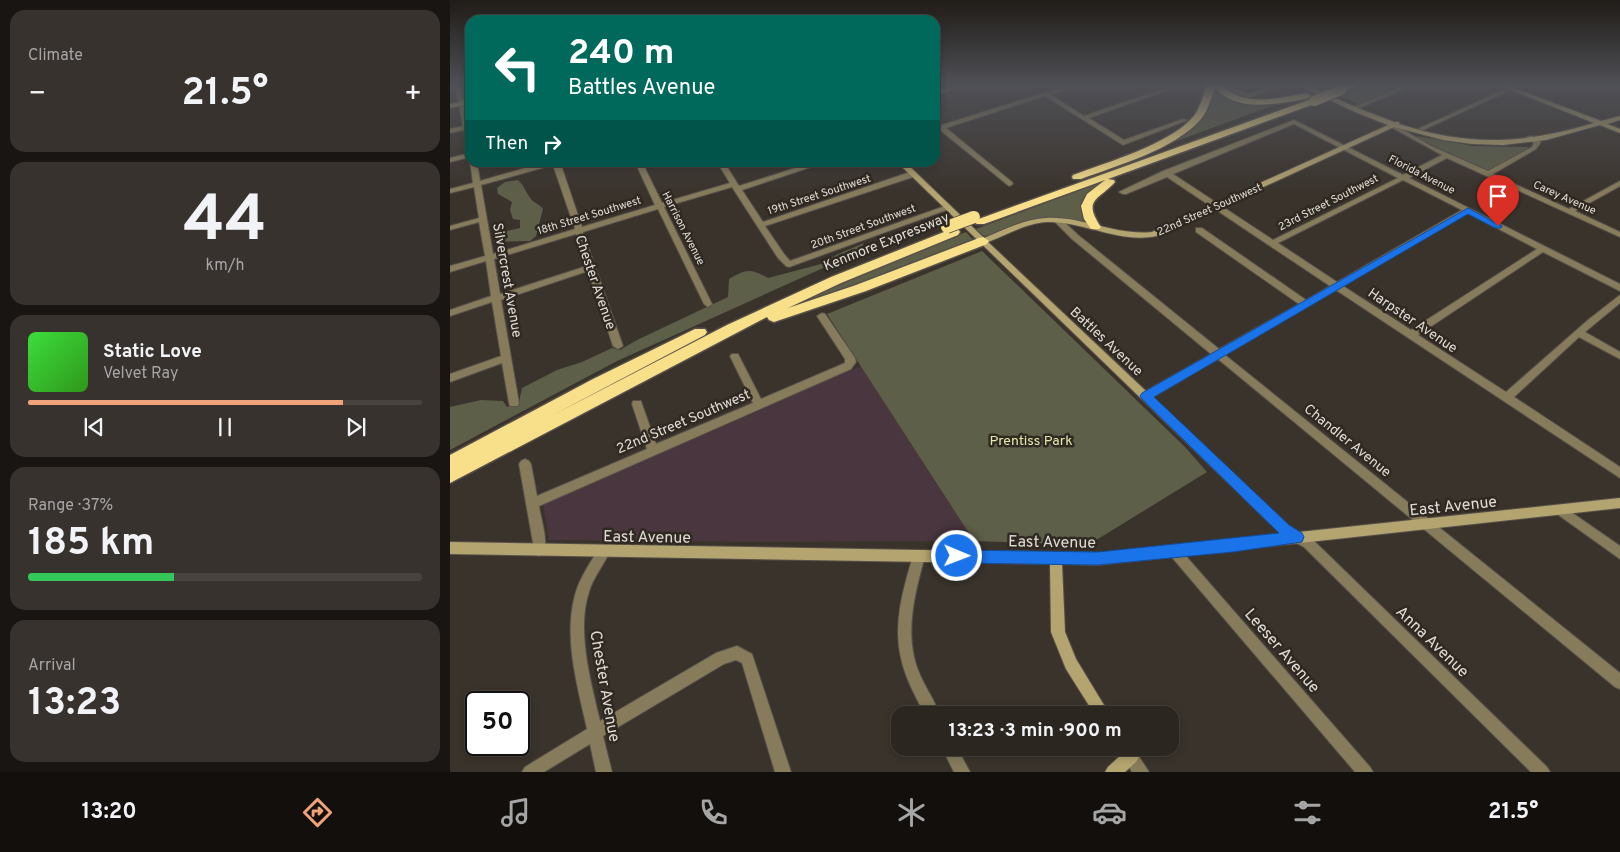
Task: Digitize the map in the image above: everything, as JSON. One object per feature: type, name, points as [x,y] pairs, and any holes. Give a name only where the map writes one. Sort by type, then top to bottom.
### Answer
[{"type":"highway","points":[[1030,198],[1148,149],[1181,132],[1194,121]]},
{"type":"highway","name":"Kenmore Expressway","points":[[450,463],[598,383],[710,328],[834,272],[951,230],[1030,198],[1246,121]]},
{"type":"highway","name":"Kenmore Expressway","points":[[977,220],[1221,136],[1256,121]]},
{"type":"highway","points":[[1095,227],[1086,209],[1086,203],[1093,193],[1110,182],[1221,136]]},
{"type":"highway","name":"Kenmore Expressway","points":[[450,476],[732,328],[951,230]]},
{"type":"highway","points":[[732,328],[758,322],[816,303],[983,242]]},
{"type":"main road","points":[[1387,121],[1436,137],[1473,142],[1511,143],[1608,121]]},
{"type":"main road","points":[[1395,124],[1476,138],[1513,139],[1533,138],[1584,121]]},
{"type":"main road","points":[[1595,121],[1620,131]]},
{"type":"main road","name":"22nd Street Southwest","points":[[983,242],[1037,222],[1058,221],[1095,227],[1120,235],[1145,236],[1154,234],[1395,124]]},
{"type":"main road","name":"Battles Avenue","points":[[905,167],[1284,529],[1297,537]]},
{"type":"main road","name":"East Avenue","points":[[450,548],[1098,559],[1620,503]]},
{"type":"main road","points":[[1056,558],[1058,632],[1071,664],[1097,706]]},
{"type":"main road","points":[[1113,772],[1125,756]]},
{"type":"street","points":[[940,127],[960,121]]},
{"type":"street","points":[[1089,121],[1123,143],[1182,121]]},
{"type":"street","points":[[1421,129],[1438,121]]},
{"type":"street","name":"Florida Avenue","points":[[1166,173],[1294,122],[1542,249],[1619,286]]},
{"type":"street","name":"Carey Avenue","points":[[1395,124],[1412,138],[1620,235]]},
{"type":"street","points":[[450,131],[465,127]]},
{"type":"street","points":[[940,130],[1010,184]]},
{"type":"street","points":[[1488,174],[1530,152],[1536,146],[1533,138]]},
{"type":"street","name":"23rd Street Southwest","points":[[1273,243],[1448,155]]},
{"type":"street","points":[[450,160],[465,156]]},
{"type":"street","name":"Silvercrest Avenue","points":[[474,167],[514,403]]},
{"type":"street","points":[[450,191],[538,167]]},
{"type":"street","name":"Chester Avenue","points":[[558,167],[618,346]]},
{"type":"street","name":"Harrison Avenue","points":[[640,167],[708,304]]},
{"type":"street","points":[[723,167],[761,225]]},
{"type":"street","name":"18th Street Southwest","points":[[450,269],[660,206],[805,167]]},
{"type":"street","points":[[1123,192],[1166,173]]},
{"type":"street","name":"Harpster Avenue","points":[[1166,173],[1620,473]]},
{"type":"street","name":"19th Street Southwest","points":[[761,225],[912,174]]},
{"type":"street","points":[[1570,211],[1620,183]]},
{"type":"street","name":"20th Street Southwest","points":[[761,225],[789,264],[948,208]]},
{"type":"street","points":[[1146,396],[1468,210]]},
{"type":"street","points":[[450,228],[483,219]]},
{"type":"street","name":"Chandler Avenue","points":[[1058,221],[1620,682]]},
{"type":"street","points":[[1199,230],[1306,304]]},
{"type":"street","points":[[1411,335],[1542,249]]},
{"type":"street","points":[[450,313],[591,267]]},
{"type":"street","points":[[1506,398],[1543,368],[1579,333],[1620,298]]},
{"type":"street","name":"22nd Street Southwest","points":[[533,503],[845,368],[851,362],[850,358],[822,316]]},
{"type":"street","points":[[1579,333],[1620,356]]},
{"type":"street","points":[[735,356],[759,405]]},
{"type":"street","points":[[450,378],[507,358]]},
{"type":"street","points":[[637,404],[653,450]]},
{"type":"street","points":[[525,464],[533,503],[539,550]]},
{"type":"street","points":[[1561,510],[1620,553]]},
{"type":"street","name":"Anna Avenue","points":[[1297,537],[1308,543],[1542,772]]},
{"type":"street","name":"Chester Avenue","points":[[604,551],[580,597],[577,614],[580,653],[604,772]]},
{"type":"street","name":"Leeser Avenue","points":[[1174,551],[1366,772]]},
{"type":"street","points":[[919,556],[912,578],[905,627],[906,652],[929,706]]},
{"type":"street","points":[[530,772],[596,730],[730,654],[737,653],[747,659],[783,772]]},
{"type":"street","points":[[953,756],[962,772]]},
{"type":"street","points":[[1131,756],[1141,772]]},
{"type":"shaded area","points":[[861,366],[974,541],[751,542],[549,540],[543,504]]},
{"type":"green space","points":[[1189,121],[1231,121],[1160,147],[1174,138]]},
{"type":"green space","points":[[1417,136],[1473,146],[1527,147],[1530,149],[1489,171],[1416,138]]},
{"type":"green space","points":[[518,180],[531,199],[543,209],[536,236],[530,241],[494,242],[493,234],[520,228],[520,220],[513,219],[510,210],[512,202],[498,194],[497,188],[505,182]]},
{"type":"green space","points":[[1101,182],[1103,184],[1091,190],[1081,203],[1081,211],[1087,223],[1059,219],[1037,220],[984,236],[976,229]]},
{"type":"green space","points":[[966,232],[974,241],[874,281],[765,317],[867,272]]},
{"type":"green space","points":[[864,243],[860,250],[841,260],[617,361],[450,450],[450,407],[481,400],[503,401],[507,407],[519,402],[522,388],[557,370],[582,362],[612,348],[620,350],[728,297],[729,279],[740,273],[752,271],[768,278],[821,264],[836,255]]},
{"type":"green space","name":"Prentiss Park","points":[[982,251],[1185,447],[1207,472],[1090,545],[974,541],[827,314]]},
{"type":"route","points":[[957,556],[1098,559],[1233,546],[1297,537],[1284,529],[1146,396],[1468,210],[1498,226]]}]
